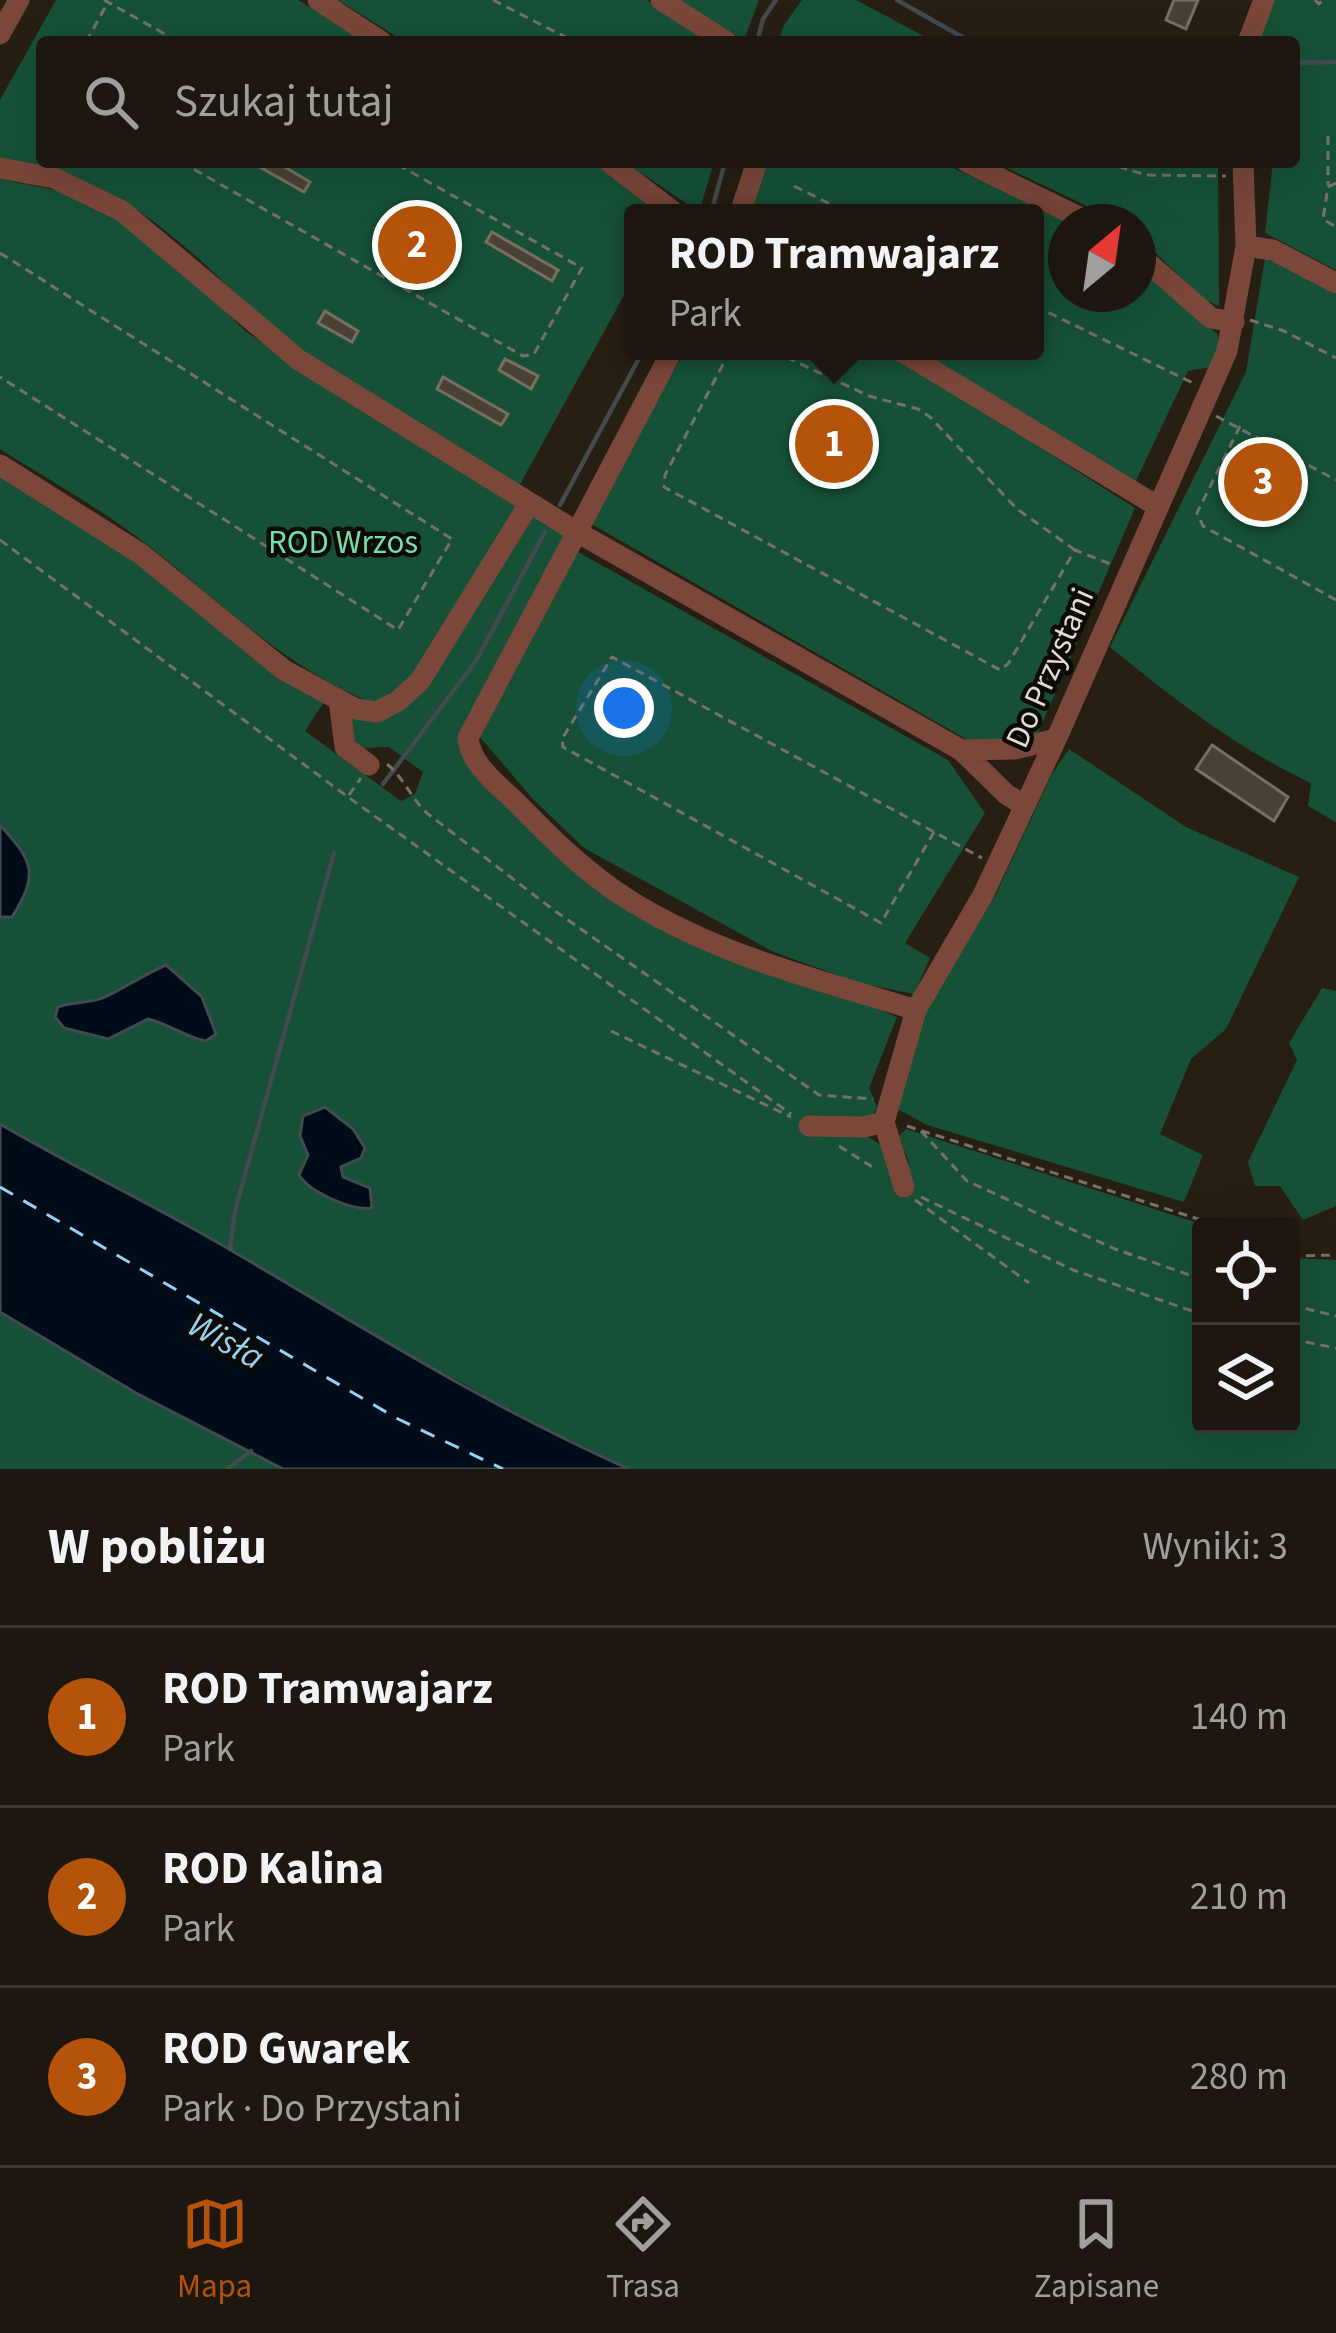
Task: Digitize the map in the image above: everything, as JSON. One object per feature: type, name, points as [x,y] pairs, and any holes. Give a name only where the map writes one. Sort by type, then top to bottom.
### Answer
[{"type":"street","points":[[0,34],[19,0]]},
{"type":"street","points":[[318,0],[373,36]]},
{"type":"street","points":[[661,0],[718,36]]},
{"type":"street","points":[[1251,36],[1264,0]]},
{"type":"street","points":[[617,168],[664,204]]},
{"type":"street","points":[[743,204],[755,168]]},
{"type":"street","points":[[979,168],[1052,204]]},
{"type":"street","name":"Do Przystani","points":[[887,1111],[916,1010],[966,927],[1025,806],[1244,321],[1243,168]]},
{"type":"street","points":[[0,169],[55,178],[122,211],[299,360],[529,505],[961,751],[1025,806]]},
{"type":"street","points":[[1246,246],[1273,250],[1336,284]]},
{"type":"street","points":[[1156,270],[1211,318],[1244,321]]},
{"type":"street","points":[[667,360],[475,722],[470,749],[482,769],[554,842],[627,898],[700,939],[916,1010]]},
{"type":"street","points":[[916,360],[1157,506]]},
{"type":"street","points":[[0,465],[141,554],[284,670],[356,709],[377,712],[420,681],[529,505]]},
{"type":"street","points":[[339,700],[345,747],[373,767]]},
{"type":"street","points":[[961,751],[1016,749],[1056,739]]},
{"type":"street","points":[[809,1126],[864,1127],[887,1111],[904,1187]]},
{"type":"path","points":[[493,0],[563,36]]},
{"type":"path","points":[[1315,0],[1318,4],[1323,0]]},
{"type":"path","points":[[89,36],[106,1],[168,36]]},
{"type":"path","points":[[1328,136],[1323,219],[1336,226]]},
{"type":"path","points":[[193,168],[523,356],[535,354],[582,268],[405,168]]},
{"type":"path","points":[[1123,168],[1146,175],[1219,176]]},
{"type":"path","points":[[1328,187],[1336,183]]},
{"type":"path","points":[[794,186],[830,204]]},
{"type":"path","points":[[0,253],[452,539],[398,630],[0,377]]},
{"type":"path","points":[[1044,310],[1184,379]]},
{"type":"path","points":[[1244,321],[1284,331],[1336,358]]},
{"type":"path","points":[[725,360],[665,475],[664,487],[1000,670],[1009,664],[1075,550]]},
{"type":"path","points":[[791,360],[869,396],[930,417],[1017,509],[1075,550],[1111,564]]},
{"type":"path","points":[[1222,419],[1336,480]]},
{"type":"path","points":[[1240,426],[1197,513],[1203,526],[1336,600]]},
{"type":"path","points":[[0,539],[348,797],[809,1126],[904,1187],[1073,1270],[1192,1311]]},
{"type":"path","points":[[934,832],[881,923],[563,747],[562,739],[612,657],[962,847]]},
{"type":"path","points":[[348,797],[373,767],[404,778],[415,802],[555,911],[819,1095],[887,1111],[920,1130],[1192,1217]]},
{"type":"path","points":[[611,1031],[809,1126]]},
{"type":"path","points":[[920,1130],[968,1180],[1115,1249],[1192,1276]]},
{"type":"path","points":[[904,1187],[921,1207],[1029,1283]]},
{"type":"path","points":[[1300,1256],[1336,1255]]},
{"type":"path","points":[[1300,1307],[1336,1316]]},
{"type":"path","points":[[1300,1341],[1336,1348]]},
{"type":"green space","points":[[56,0],[298,0],[359,36],[36,36],[36,168],[601,168],[646,204],[624,204],[624,295],[519,486],[292,343],[137,210],[90,185],[0,161],[0,100]]},
{"type":"green space","points":[[338,0],[647,0],[704,36],[395,36]]},
{"type":"green space","points":[[677,0],[759,0],[746,36],[737,36]]},
{"type":"green space","points":[[802,0],[856,0],[924,36],[780,36]]},
{"type":"green space","points":[[1274,0],[1336,0],[1336,270],[1265,233],[1272,168],[1300,168],[1300,36],[1261,36]]},
{"type":"green space","points":[[634,168],[712,168],[701,204],[687,204]]},
{"type":"green space","points":[[759,168],[953,168],[1032,204],[748,204]]},
{"type":"green space","points":[[1007,168],[1218,168],[1219,306],[1203,299],[1156,253],[1156,204],[1083,204]]},
{"type":"green space","name":"ROD Wrzos","points":[[0,179],[80,195],[101,204],[183,268],[245,331],[517,506],[403,692],[376,704],[311,672],[133,534],[0,449]]},
{"type":"green space","points":[[1044,209],[1048,211],[1048,312],[1156,312],[1156,279],[1217,334],[1220,346],[1211,367],[1188,371],[1133,487],[933,360],[1044,360]]},
{"type":"green space","points":[[1265,258],[1336,291],[1336,822],[1308,806],[1311,783],[1231,738],[1110,647],[1246,372]]},
{"type":"green space","points":[[680,360],[902,360],[1135,508],[1038,733],[998,744],[971,742],[588,522]]},
{"type":"green space","points":[[0,472],[133,558],[324,702],[305,731],[401,801],[415,794],[423,772],[389,747],[364,748],[347,735],[345,717],[396,709],[521,523],[537,514],[563,530],[564,545],[459,741],[607,893],[897,1017],[869,1088],[877,1107],[865,1135],[909,1163],[899,1136],[906,1129],[1192,1221],[1192,1433],[1300,1433],[1300,1258],[1336,1260],[1336,1469],[629,1469],[509,1415],[469,1386],[394,1352],[0,1126]]},
{"type":"green space","points":[[578,552],[948,760],[985,813],[905,943],[930,958],[914,994],[859,983],[774,952],[584,848],[533,799],[480,737]]},
{"type":"green space","points":[[1069,749],[1186,827],[1299,877],[1226,1029],[1191,1059],[1160,1134],[1203,1155],[1184,1202],[927,1125],[899,1110],[897,1097],[920,1019],[995,896],[1052,774]]},
{"type":"green space","points":[[1322,988],[1336,991],[1336,1206],[1303,1220],[1280,1186],[1255,1186],[1248,1162],[1297,1060],[1289,1043]]},
{"type":"green space","points":[[0,1312],[136,1393],[283,1469],[0,1469]]},
{"type":"water","points":[[0,825],[29,869],[26,890],[12,917],[0,917]]},
{"type":"water","points":[[166,965],[202,997],[216,1034],[206,1041],[148,1019],[108,1039],[64,1028],[55,1017],[58,1007],[100,999]]},
{"type":"water","points":[[325,1107],[353,1129],[365,1148],[361,1158],[341,1167],[343,1177],[370,1188],[372,1208],[332,1199],[299,1175],[308,1155],[300,1136],[303,1116]]},
{"type":"water","name":"Wisła","points":[[0,1124],[205,1235],[478,1394],[629,1469],[283,1469],[136,1393],[0,1312]]},
{"type":"building","points":[[1174,0],[1198,0],[1186,29],[1166,20]]},
{"type":"building","points":[[262,168],[286,168],[310,182],[304,192]]},
{"type":"building","points":[[449,232],[459,238],[443,273],[431,263]]},
{"type":"building","points":[[492,232],[558,270],[552,281],[486,242]]},
{"type":"building","points":[[325,311],[358,331],[352,342],[318,323]]},
{"type":"building","points":[[505,359],[538,376],[531,389],[499,370]]},
{"type":"building","points":[[443,377],[508,414],[501,425],[437,389]]},
{"type":"building","points":[[1212,745],[1288,797],[1274,821],[1196,769]]},
{"type":"waterway","points":[[759,36],[776,0]]},
{"type":"waterway","points":[[897,0],[960,36]]},
{"type":"waterway","points":[[1300,63],[1336,62]]},
{"type":"waterway","points":[[713,204],[723,168]]},
{"type":"waterway","points":[[560,505],[638,360]]},
{"type":"waterway","points":[[383,784],[476,661],[545,532]]},
{"type":"waterway","points":[[230,1249],[235,1211],[334,853]]},
{"type":"waterway","points":[[227,1469],[251,1451]]},
{"type":"ferry route","points":[[0,1187],[398,1419],[503,1469]]},
{"type":"place","name":"ROD Kalina","points":[[417,245]]},
{"type":"place","name":"ROD Tramwajarz","points":[[834,444]]},
{"type":"place","name":"ROD Gwarek","points":[[1263,482]]}]
